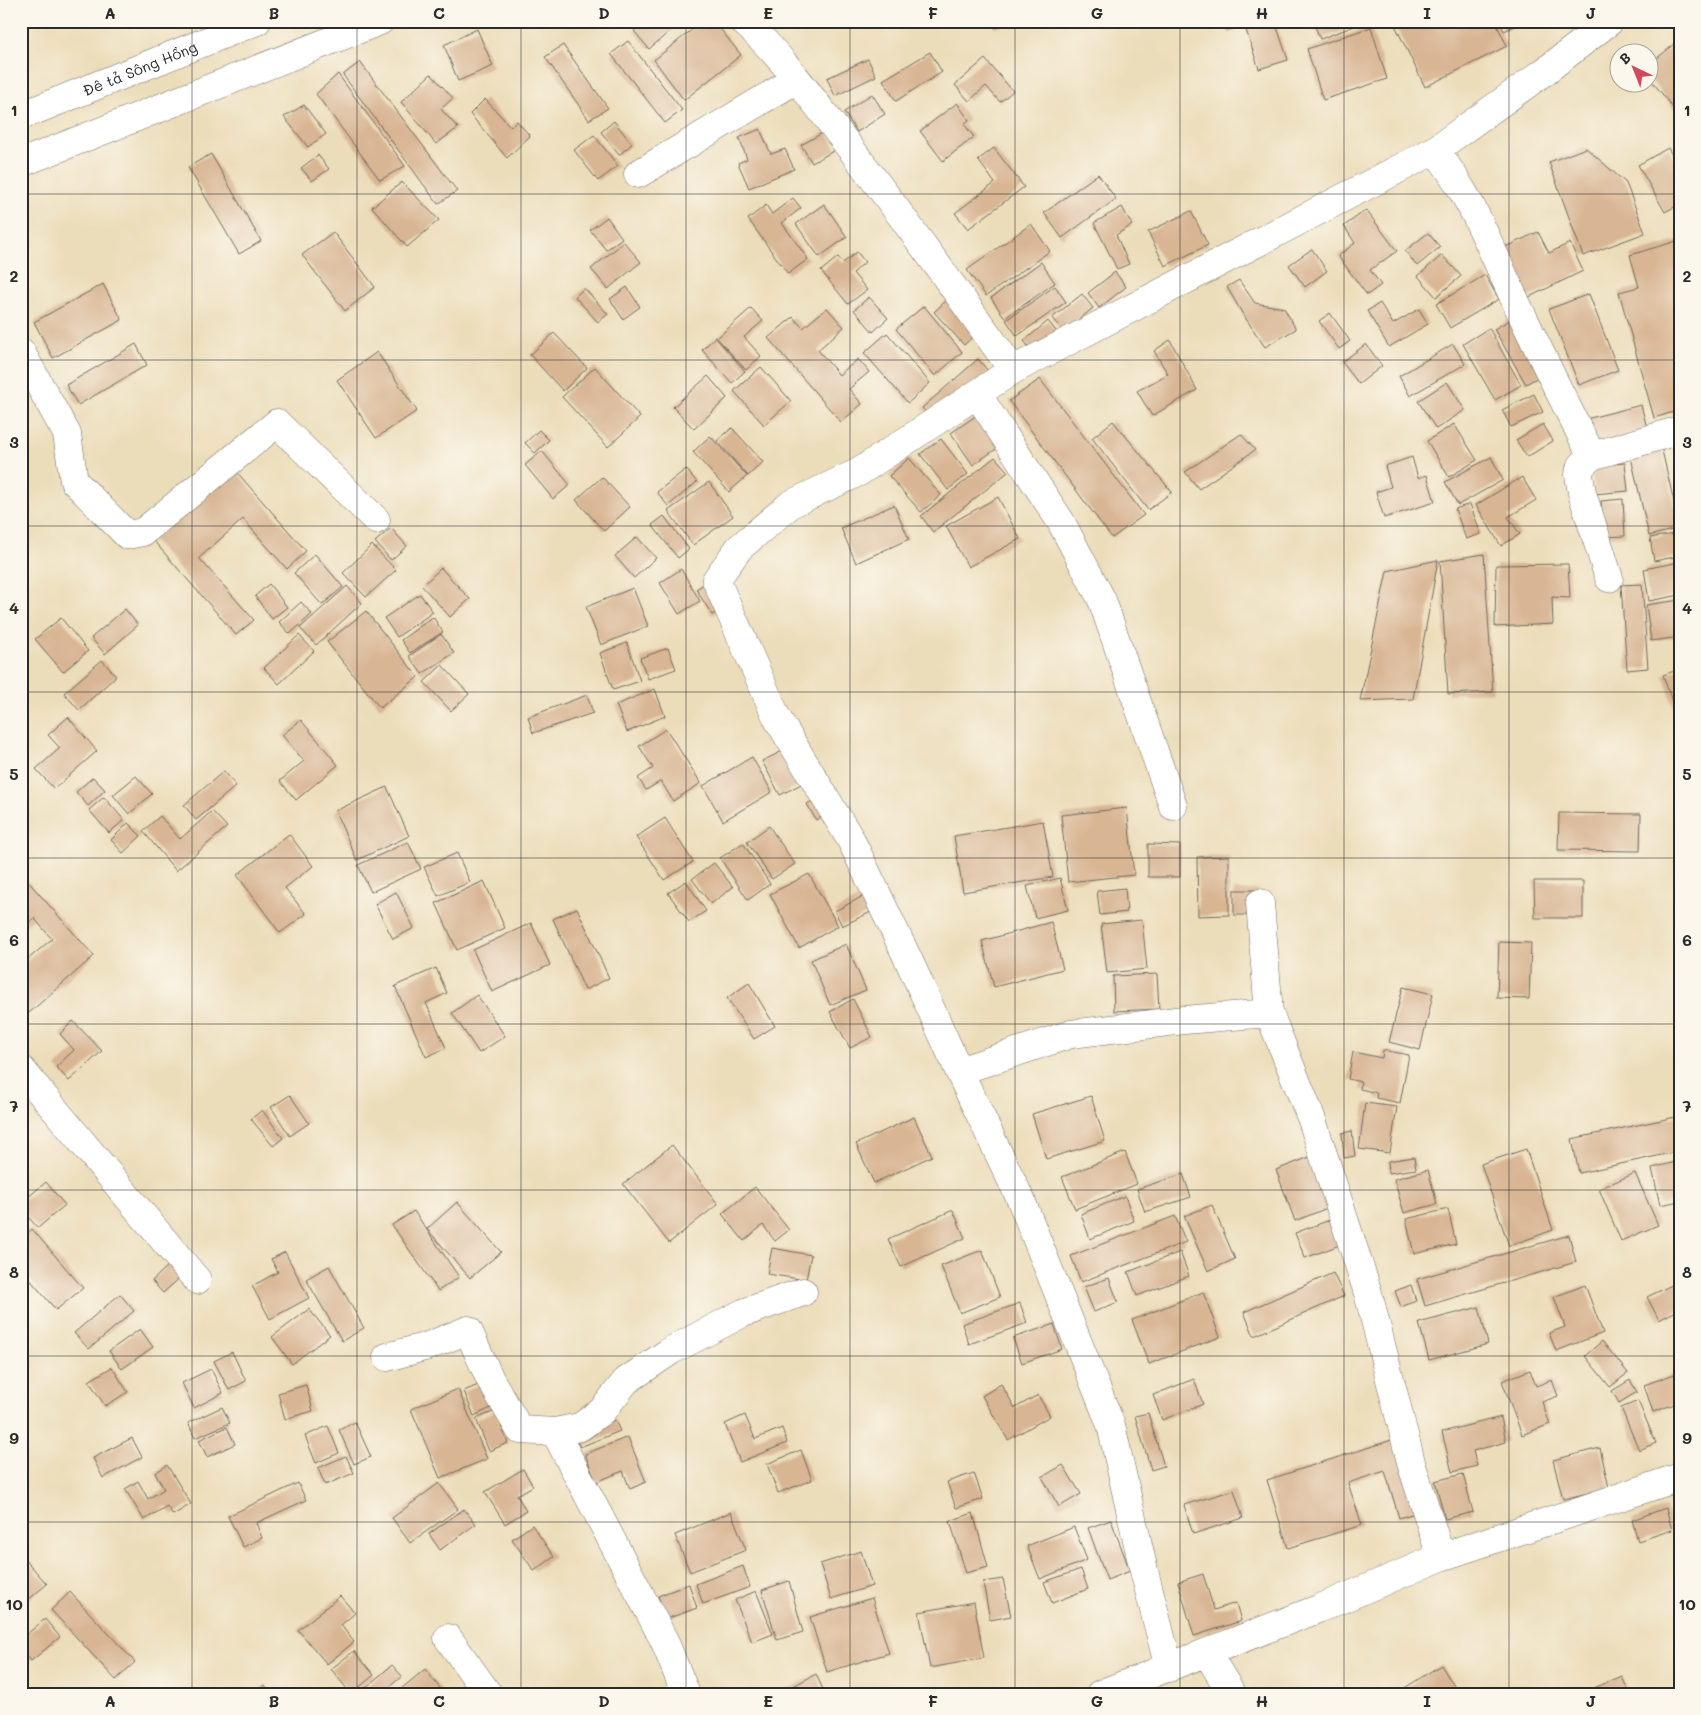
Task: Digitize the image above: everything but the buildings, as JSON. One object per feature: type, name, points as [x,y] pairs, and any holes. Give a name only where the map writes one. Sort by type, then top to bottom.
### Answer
[{"type":"street","name":"Đê tả Sông Hồng","points":[[21,116],[257,21]]},
{"type":"street","points":[[21,162],[380,21]]},
{"type":"street","points":[[743,21],[797,79],[866,167],[1013,370]]},
{"type":"street","points":[[1169,1668],[1144,1571],[1111,1425],[1021,1200],[851,840],[778,718],[716,580],[738,548],[791,504],[859,472],[1013,370],[1435,150],[1544,72],[1610,21]]},
{"type":"street","points":[[638,174],[797,79]]},
{"type":"street","points":[[1435,150],[1469,200],[1541,356],[1592,456]]},
{"type":"street","points":[[21,352],[67,434],[74,481],[127,536],[143,532],[277,423],[376,520]]},
{"type":"street","points":[[977,394],[1061,522],[1102,600],[1173,806]]},
{"type":"street","points":[[1608,578],[1582,493],[1579,475],[1580,468],[1592,456],[1680,430]]},
{"type":"street","points":[[1260,903],[1269,1013],[1312,1120],[1365,1284],[1412,1466],[1441,1557]]},
{"type":"street","points":[[959,1072],[1071,1034],[1184,1020],[1269,1013]]},
{"type":"street","points":[[21,1069],[197,1280]]},
{"type":"street","points":[[387,1357],[428,1346],[468,1330],[490,1379],[520,1430],[555,1432],[580,1427],[602,1411],[626,1381],[672,1350],[743,1313],[803,1292]]},
{"type":"street","points":[[555,1432],[664,1640],[686,1694]]},
{"type":"street","points":[[1100,1694],[1318,1610],[1441,1557],[1680,1477]]},
{"type":"street","points":[[448,1638],[488,1694]]},
{"type":"street","points":[[1207,1653],[1232,1694]]}]
